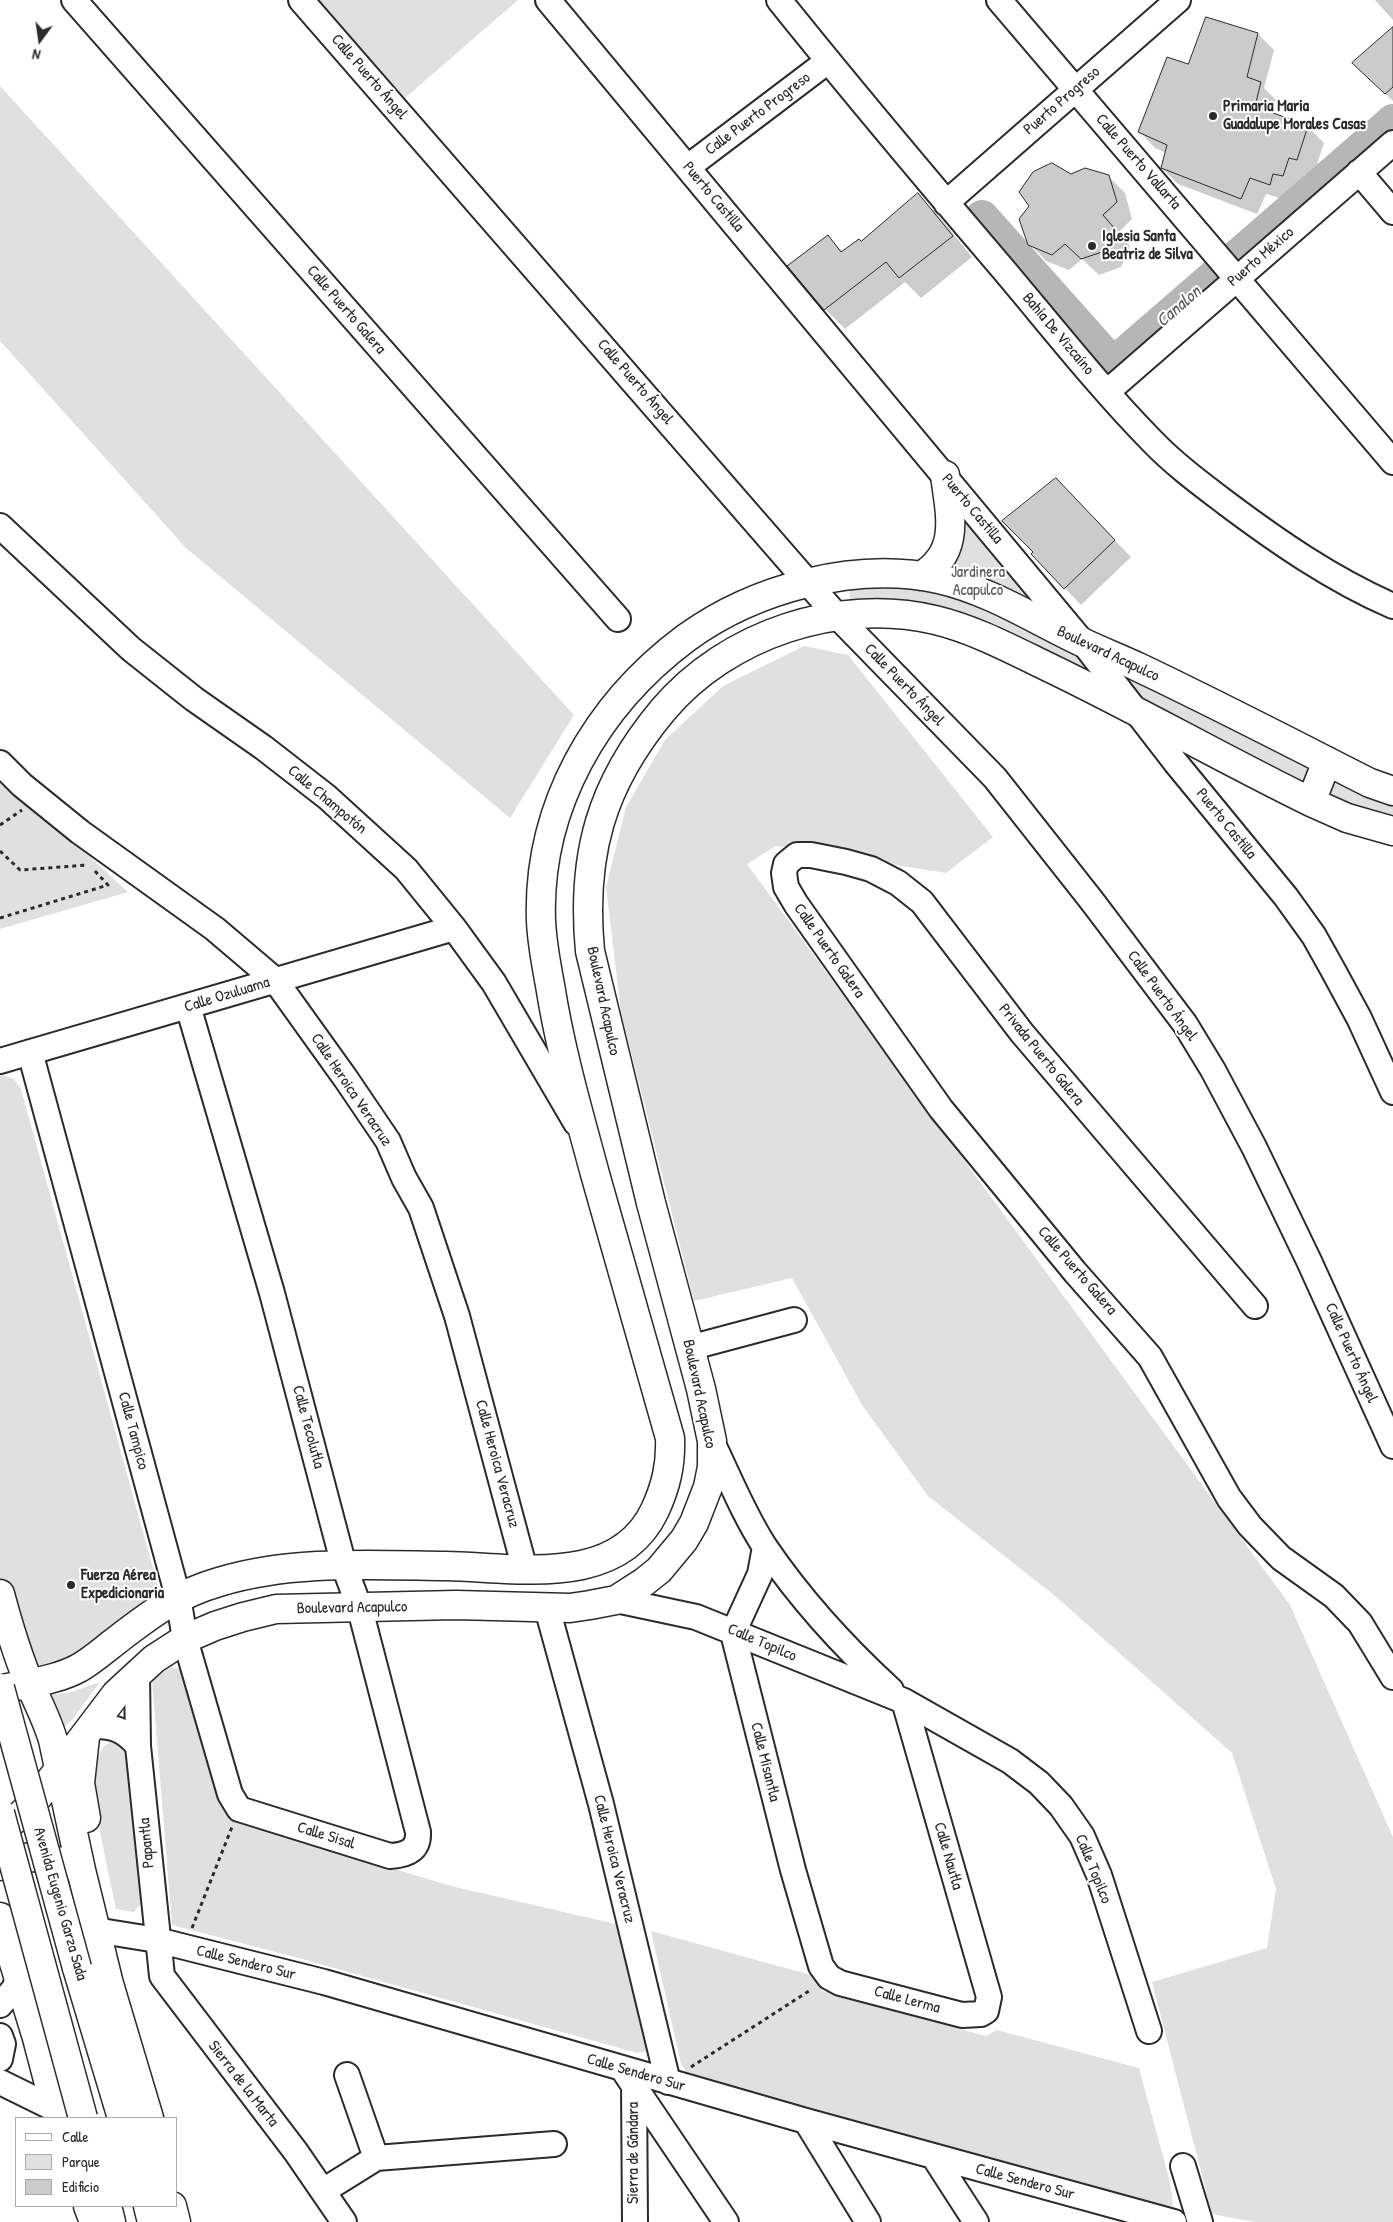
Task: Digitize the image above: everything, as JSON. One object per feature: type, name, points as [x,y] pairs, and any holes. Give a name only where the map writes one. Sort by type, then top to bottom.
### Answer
[{"type":"main road","points":[[921,576],[941,560],[948,541],[949,510],[945,475]]},
{"type":"main road","name":"Boulevard Acapulco","points":[[585,1138],[557,1026],[543,940],[541,891],[544,862],[551,830],[568,779],[582,751],[619,700],[641,676],[703,626],[760,597],[809,582],[869,575],[921,576],[945,580],[990,596],[1084,644],[1136,666],[1370,783],[1393,791]]},
{"type":"main road","points":[[837,616],[903,615],[953,625],[994,641],[1093,688],[1139,714],[1311,802],[1347,818],[1393,831]]},
{"type":"main road","name":"Boulevard Acapulco","points":[[0,1829],[21,1815],[34,1802],[116,1694],[154,1659],[185,1639],[243,1617],[276,1609],[360,1609],[456,1605],[570,1608],[616,1600],[644,1582],[673,1555],[689,1531],[702,1502],[712,1467],[712,1441],[690,1348],[648,1194],[590,951],[587,917],[588,878],[599,826],[614,782],[627,758],[676,694],[719,660],[761,638],[787,627],[837,616]]},
{"type":"main road","points":[[1311,802],[1327,761]]},
{"type":"main road","points":[[0,1689],[50,1679],[78,1669],[178,1596],[218,1582],[246,1575],[276,1570],[344,1566],[447,1566],[525,1570],[563,1569],[584,1565],[614,1554],[636,1537],[652,1516],[667,1482],[671,1460],[670,1438],[585,1138]]},
{"type":"main road","points":[[652,1516],[702,1502]]},
{"type":"main road","points":[[0,1594],[5,1638],[47,1720],[109,1984],[149,2117]]},
{"type":"main road","name":"Avenida Eugenio Garza Sada","points":[[0,1689],[77,1968],[122,2117]]},
{"type":"main road","points":[[89,1729],[80,1783],[97,1874],[98,1890],[94,1919]]},
{"type":"main road","points":[[0,1806],[34,1802]]},
{"type":"main road","name":"Avenida Eugenio Garza Sada","points":[[0,1813],[83,2117]]},
{"type":"main road","points":[[0,1866],[17,1859],[42,1857],[55,1859],[81,1870]]},
{"type":"main road","points":[[0,1917],[19,1976],[56,2114]]},
{"type":"main road","points":[[88,2207],[94,2222]]},
{"type":"main road","points":[[107,2207],[111,2222]]},
{"type":"main road","points":[[148,2207],[152,2222]]},
{"type":"main road","points":[[172,2207],[176,2222]]},
{"type":"street","name":"Calle Puerto Galera","points":[[74,0],[618,619]]},
{"type":"street","name":"Calle Puerto Ángel","points":[[301,0],[837,616],[995,778],[1092,901],[1185,1024],[1213,1070],[1254,1147],[1393,1446]]},
{"type":"street","name":"Puerto Castilla","points":[[548,0],[945,475],[1084,644],[1176,763],[1286,897],[1314,936],[1359,1018],[1393,1092]]},
{"type":"street","name":"Bahía De Vizcaíno","points":[[779,0],[946,203],[1107,392],[1154,443],[1205,487],[1258,527],[1314,564],[1370,596],[1393,606]]},
{"type":"street","name":"Calle Puerto Vallarta","points":[[999,0],[1393,462]]},
{"type":"street","name":"Puerto Progreso","points":[[946,203],[1178,0]]},
{"type":"street","name":"Calle Puerto Progreso","points":[[688,167],[828,61]]},
{"type":"street","name":"Puerto México","points":[[1107,392],[1228,267],[1359,172],[1393,143]]},
{"type":"street","points":[[1359,172],[1393,212]]},
{"type":"street","name":"Calle Champotón","points":[[0,526],[131,649],[194,699],[264,748],[326,797],[406,869],[454,928],[494,984],[585,1138]]},
{"type":"street","name":"Calle Heroica Veracruz","points":[[0,763],[22,786],[80,832],[215,929],[275,980],[346,1078],[388,1141],[404,1178],[421,1208],[457,1316],[525,1570]]},
{"type":"street","name":"Calle Puerto Galera","points":[[797,855],[786,864],[784,873],[786,887],[941,1109],[1069,1264],[1150,1357],[1229,1498],[1250,1526],[1281,1558],[1334,1596],[1360,1622],[1393,1677]]},
{"type":"street","name":"Privada Puerto Galera","points":[[797,855],[811,855],[846,862],[871,870],[898,882],[922,902],[1022,1033],[1255,1306]]},
{"type":"street","name":"Calle Ozuluama","points":[[0,1061],[454,928]]},
{"type":"street","name":"Calle Tecolutla","points":[[188,1006],[272,1293],[344,1566],[360,1609],[418,1832],[418,1840],[414,1849]]},
{"type":"street","name":"Calle Tampico","points":[[30,1052],[178,1596],[185,1639],[223,1775],[230,1794],[239,1809]]},
{"type":"street","points":[[690,1348],[794,1320]]},
{"type":"street","name":"Calle Topilco","points":[[712,1441],[742,1507],[765,1547],[813,1610],[843,1645],[904,1701]]},
{"type":"street","points":[[702,1502],[720,1500],[732,1502],[742,1507]]},
{"type":"street","points":[[732,1633],[760,1574],[765,1547]]},
{"type":"street","name":"Calle Topilco","points":[[616,1600],[696,1617],[722,1626],[732,1633],[904,1701],[1010,1762],[1039,1783],[1061,1806],[1082,1836],[1099,1875],[1149,2031]]},
{"type":"street","name":"Calle Heroica Veracruz","points":[[547,1608],[601,1804],[668,2082]]},
{"type":"street","name":"Calle Misantla","points":[[732,1633],[793,1870],[821,1966],[829,1977]]},
{"type":"street","name":"Papantla","points":[[137,1674],[138,1746],[157,1940]]},
{"type":"street","name":"Calle Nautla","points":[[904,1701],[989,1997],[986,2011]]},
{"type":"street","points":[[89,1729],[112,1726],[127,1734],[138,1746]]},
{"type":"street","name":"Calle Sisal","points":[[239,1809],[390,1856],[406,1853],[414,1849]]},
{"type":"street","name":"Calle Sendero Sur","points":[[94,1919],[157,1940],[324,1982],[628,2076],[668,2082],[934,2157],[1109,2213],[1174,2222]]},
{"type":"street","name":"Sierra de la Marta","points":[[157,1940],[162,1976],[296,2152],[344,2222]]},
{"type":"street","points":[[0,2005],[14,1989],[19,1976]]},
{"type":"street","name":"Calle Lerma","points":[[829,1977],[840,1983],[962,2015],[981,2014],[986,2011]]},
{"type":"street","points":[[0,2036],[3,2044],[0,2059]]},
{"type":"street","points":[[347,2075],[376,2158]]},
{"type":"street","points":[[628,2076],[726,2222]]},
{"type":"street","name":"Sierra de Gándara","points":[[628,2076],[635,2222]]},
{"type":"street","points":[[0,2082],[56,2114]]},
{"type":"street","points":[[806,2122],[868,2222]]},
{"type":"street","points":[[323,2191],[376,2158],[554,2144]]},
{"type":"street","points":[[934,2157],[976,2222]]},
{"type":"street","points":[[1183,2166],[1200,2222]]},
{"type":"path","points":[[0,825],[29,806]]},
{"type":"path","points":[[0,851],[20,870],[88,865],[108,885],[0,918]]},
{"type":"path","points":[[185,1947],[239,1809]]},
{"type":"path","points":[[668,2082],[829,1977]]},
{"type":"green space","points":[[319,0],[518,0],[405,98]]},
{"type":"green space","points":[[0,86],[574,715],[510,818],[186,548],[0,341]]},
{"type":"green space","name":"Jardinera Acapulco","points":[[965,509],[1074,645],[1393,799],[1393,820],[1358,811],[992,627],[935,606],[903,601],[849,604],[850,585],[921,581]]},
{"type":"green space","points":[[804,646],[848,655],[993,837],[946,873],[776,846],[747,864],[1290,1605],[1393,1837],[1393,2222],[1255,2222],[1212,2214],[1152,1982],[1267,1948],[1276,1889],[1232,1753],[1054,1595],[928,1496],[862,1405],[792,1278],[694,1301],[621,1012],[606,887],[626,807],[665,740],[723,686]]},
{"type":"green space","points":[[0,774],[128,892],[0,929]]},
{"type":"green space","points":[[3,1075],[14,1079],[21,1089],[159,1590],[157,1600],[97,1649],[42,1668],[30,1660],[19,1645],[0,1580],[0,1076]]},
{"type":"green space","points":[[171,1667],[181,1669],[188,1675],[220,1800],[227,1817],[451,1886],[616,1924],[653,2041],[648,2051],[637,2053],[302,1959],[172,1925],[152,1680]]},
{"type":"green space","points":[[100,1682],[72,1720],[63,1728],[50,1695],[71,1692]]},
{"type":"green space","points":[[111,1742],[121,1745],[128,1755],[141,1903],[134,1912],[116,1909],[97,1813],[95,1775],[97,1760],[102,1749]]},
{"type":"green space","points":[[651,1931],[811,1975],[823,1991],[986,2036],[997,2030],[1139,2068],[1170,2182],[1173,2205],[1165,2212],[688,2074],[681,2064]]},
{"type":"building","name":"Primaria Maria Guadalupe Morales Casas","points":[[1206,17],[1258,33],[1247,77],[1261,82],[1255,106],[1308,126],[1297,160],[1289,158],[1283,176],[1273,174],[1270,185],[1250,178],[1241,199],[1161,168],[1167,145],[1138,132],[1167,57],[1188,64]]},
{"type":"building","points":[[1393,27],[1393,87],[1385,94],[1352,63]]},
{"type":"building","points":[[1052,163],[1071,174],[1085,168],[1109,175],[1117,202],[1103,215],[1115,229],[1105,251],[1081,259],[1065,244],[1052,255],[1028,245],[1019,219],[1029,206],[1019,192],[1033,172]]},
{"type":"building","points":[[918,193],[953,236],[899,278],[886,262],[824,310],[787,266],[828,235],[841,252],[859,239],[861,241]]},
{"type":"building","points":[[1056,478],[1115,540],[1064,589],[1031,554],[1033,552],[1002,521]]},
{"type":"waterway","name":"Canalon","points":[[982,217],[1113,364],[1393,121]]},
{"type":"place","name":"Primaria Maria Guadalupe Morales Casas","points":[[1213,116]]},
{"type":"place","name":"Iglesia Santa Beatriz de Silva","points":[[1092,246]]},
{"type":"place","name":"Fuerza Aérea Expedicionaria","points":[[71,1585]]}]
